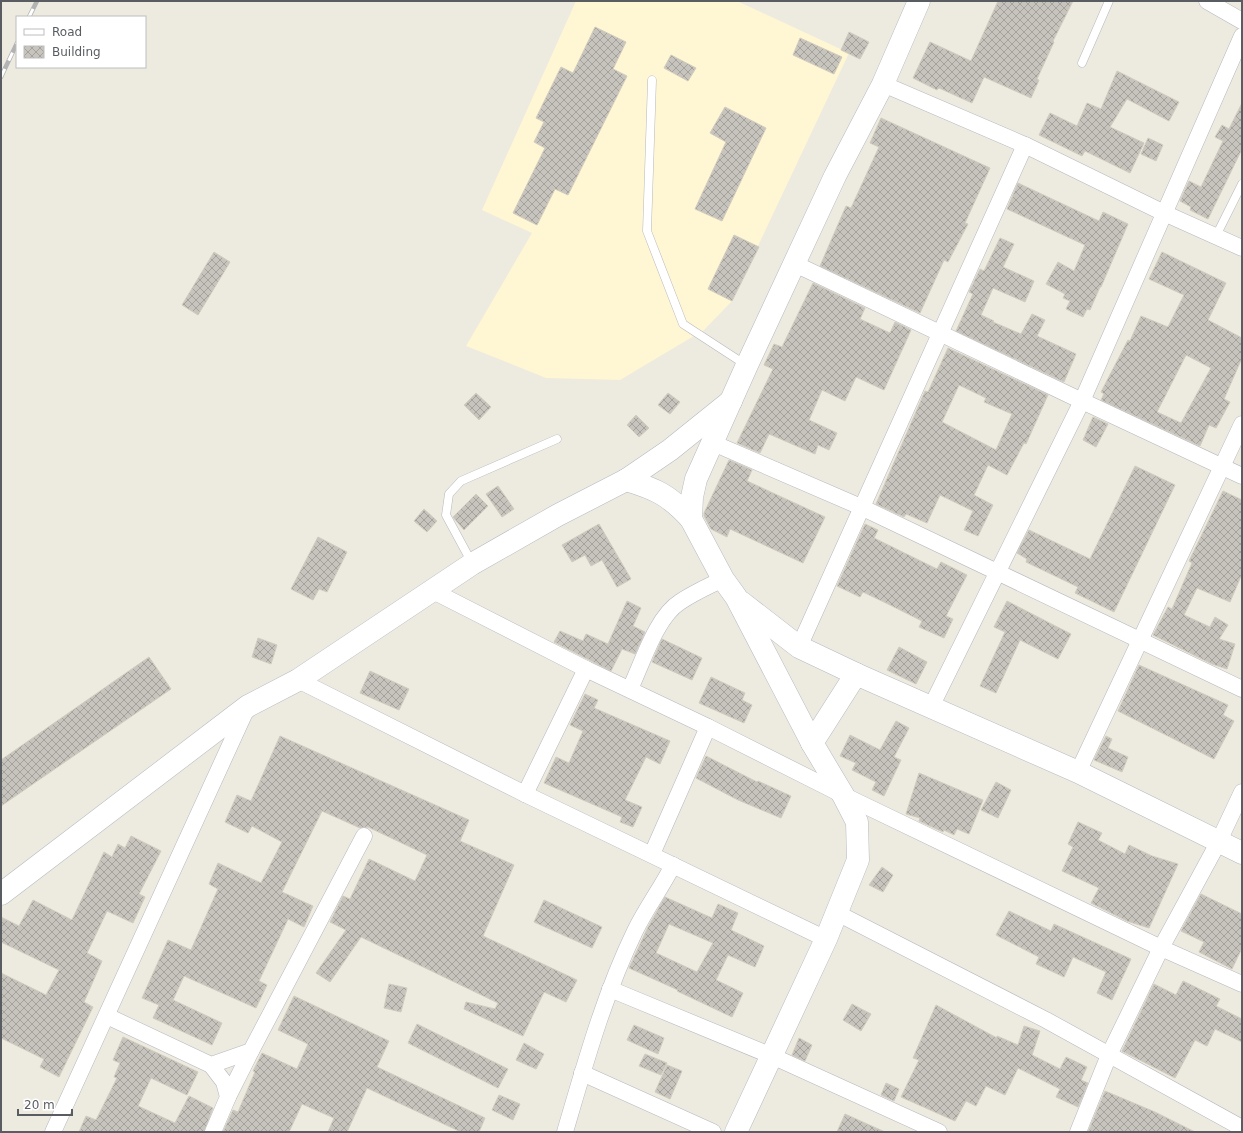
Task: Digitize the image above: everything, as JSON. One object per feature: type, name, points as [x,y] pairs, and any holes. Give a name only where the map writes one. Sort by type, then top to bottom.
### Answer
[{"type":"main road","points":[[691,519],[692,497],[696,479],[835,176],[883,84],[919,1]]},
{"type":"main road","points":[[1,894],[248,706],[298,680],[472,564],[558,515],[626,480],[670,450],[731,401]]},
{"type":"main road","points":[[626,480],[654,488],[676,503],[691,519],[723,579],[736,597],[812,743],[844,795],[857,822],[858,860],[826,939],[736,1132]]},
{"type":"main road","points":[[736,597],[799,647],[856,674],[1078,772],[1218,843],[1242,853]]},
{"type":"main road","points":[[812,743],[856,674]]},
{"type":"street","points":[[1207,1],[1242,21]]},
{"type":"street","points":[[931,707],[1082,402],[1242,36]]},
{"type":"street","points":[[883,84],[1025,145],[1164,213],[1242,248]]},
{"type":"street","points":[[799,647],[939,332],[1025,145]]},
{"type":"street","points":[[795,264],[1082,402],[1242,476]]},
{"type":"street","points":[[1078,772],[1242,424]]},
{"type":"street","points":[[713,443],[861,507],[1140,642],[1242,689]]},
{"type":"street","points":[[630,689],[654,634],[666,616],[678,602],[723,579]]},
{"type":"street","points":[[433,591],[586,669],[708,727],[844,795],[1161,948],[1242,984]]},
{"type":"street","points":[[524,794],[586,669]]},
{"type":"street","points":[[298,680],[524,794],[652,854],[826,939]]},
{"type":"street","points":[[53,1132],[248,706]]},
{"type":"street","points":[[652,854],[708,727]]},
{"type":"street","points":[[1078,1132],[1109,1055],[1161,948],[1218,843],[1242,792]]},
{"type":"street","points":[[213,1132],[251,1050],[364,836]]},
{"type":"street","points":[[565,1132],[582,1073],[610,989],[636,930],[660,891],[673,865]]},
{"type":"street","points":[[837,913],[1046,1020],[1242,1128]]},
{"type":"street","points":[[610,989],[772,1056],[938,1132]]},
{"type":"street","points":[[107,1016],[211,1065],[224,1082],[228,1097]]},
{"type":"street","points":[[211,1065],[251,1050]]},
{"type":"street","points":[[582,1073],[712,1132]]},
{"type":"lane","points":[[1082,63],[1109,1]]},
{"type":"lane","points":[[652,80],[647,231],[683,324],[747,365]]},
{"type":"lane","points":[[1216,236],[1242,184]]},
{"type":"lane","points":[[472,564],[446,515],[449,494],[461,481],[557,439]]},
{"type":"shaded area","points":[[576,1],[737,1],[849,53],[732,301],[704,330],[620,380],[546,378],[466,346],[532,233],[482,210]]},
{"type":"building","points":[[998,1],[1073,1],[1053,41],[1054,42],[1037,79],[1039,80],[1031,98],[984,77],[972,103],[939,88],[937,90],[913,78],[930,42],[971,61]]},
{"type":"building","points":[[595,27],[626,42],[613,69],[627,76],[568,195],[555,189],[537,225],[513,213],[545,148],[534,142],[544,122],[536,118],[561,67],[573,73]]},
{"type":"building","points":[[849,32],[869,42],[860,59],[841,50]]},
{"type":"building","points":[[800,38],[842,57],[834,74],[793,55]]},
{"type":"building","points":[[671,55],[696,68],[688,81],[664,68]]},
{"type":"building","points":[[1117,71],[1179,102],[1169,121],[1127,99],[1110,127],[1144,143],[1130,173],[1085,151],[1082,156],[1039,135],[1050,113],[1077,126],[1087,103],[1101,109]]},
{"type":"building","points":[[1242,103],[1242,149],[1208,219],[1190,210],[1191,207],[1180,201],[1189,181],[1201,187],[1223,141],[1215,137],[1222,125],[1229,129]]},
{"type":"building","points":[[725,107],[766,128],[722,221],[695,209],[726,142],[710,133]]},
{"type":"building","points":[[881,118],[990,168],[965,223],[968,224],[948,262],[944,260],[920,313],[820,266],[846,206],[851,208],[879,147],[870,143]]},
{"type":"building","points":[[1148,138],[1163,145],[1156,161],[1141,154]]},
{"type":"building","points":[[1018,183],[1099,221],[1103,212],[1128,224],[1090,310],[1087,309],[1083,317],[1066,309],[1070,301],[1063,298],[1065,294],[1046,284],[1058,262],[1074,271],[1085,245],[1007,209]]},
{"type":"building","points":[[734,235],[759,247],[732,301],[708,289]]},
{"type":"building","points":[[1000,238],[1014,244],[1003,267],[1034,281],[1025,302],[993,288],[981,315],[1021,334],[1032,314],[1045,320],[1037,336],[1076,354],[1064,382],[956,331],[973,294],[969,292],[980,269],[984,271]]},
{"type":"building","points":[[214,252],[230,262],[198,315],[182,305]]},
{"type":"building","points":[[1162,252],[1226,283],[1208,320],[1242,338],[1242,358],[1224,399],[1230,402],[1216,428],[1209,425],[1200,446],[1101,400],[1104,394],[1101,392],[1128,340],[1130,341],[1141,316],[1168,327],[1184,295],[1149,279]],"holes":[[[1186,355],[1211,368],[1181,423],[1157,412]]]},
{"type":"building","points":[[813,283],[865,308],[860,319],[890,333],[895,322],[911,330],[884,390],[856,377],[845,401],[822,390],[809,420],[837,433],[829,450],[818,445],[815,454],[769,434],[760,453],[737,443],[773,369],[764,365],[774,344],[782,347]]},
{"type":"building","points":[[948,348],[1048,395],[1026,444],[1024,443],[1007,475],[988,465],[974,495],[993,505],[978,536],[964,530],[973,511],[940,495],[927,523],[906,514],[904,517],[876,504],[925,391],[928,392]],"holes":[[[959,385],[986,398],[984,402],[1012,414],[996,450],[942,422]]]},
{"type":"building","points":[[476,393],[491,407],[479,420],[464,405]]},
{"type":"building","points":[[668,393],[680,402],[670,414],[658,405]]},
{"type":"building","points":[[636,415],[649,428],[639,437],[627,425]]},
{"type":"building","points":[[1093,417],[1108,424],[1096,447],[1083,440]]},
{"type":"building","points":[[729,460],[752,470],[747,481],[825,517],[803,563],[730,529],[727,537],[711,529],[704,516],[704,513]]},
{"type":"building","points":[[1135,466],[1175,485],[1114,612],[1075,593],[1078,587],[1026,562],[1027,559],[1017,553],[1029,530],[1090,559]]},
{"type":"building","points":[[498,486],[514,509],[502,517],[486,494]]},
{"type":"building","points":[[1223,491],[1242,500],[1242,574],[1230,602],[1197,588],[1184,615],[1210,627],[1215,617],[1228,625],[1219,639],[1235,644],[1227,669],[1212,664],[1153,635],[1168,607],[1172,609],[1192,563],[1189,561]]},
{"type":"building","points":[[476,494],[488,506],[464,530],[453,517]]},
{"type":"building","points":[[424,509],[437,521],[427,532],[414,521]]},
{"type":"building","points":[[599,524],[631,579],[617,587],[602,560],[591,566],[585,555],[572,562],[562,545]]},
{"type":"building","points":[[865,524],[878,530],[874,538],[937,569],[941,562],[967,575],[946,616],[953,619],[944,638],[919,627],[922,621],[888,604],[863,592],[860,597],[837,586]]},
{"type":"building","points":[[318,537],[347,552],[327,592],[319,589],[313,600],[291,589]]},
{"type":"building","points":[[627,601],[641,608],[633,626],[645,632],[635,654],[622,649],[611,671],[554,642],[560,631],[583,641],[586,634],[608,644]]},
{"type":"building","points":[[1007,601],[1071,634],[1058,659],[1020,640],[996,693],[980,686],[1005,632],[994,627]]},
{"type":"building","points":[[258,638],[277,645],[271,664],[252,657]]},
{"type":"building","points":[[662,639],[702,658],[692,680],[652,662]]},
{"type":"building","points":[[899,647],[927,662],[916,684],[887,670]]},
{"type":"building","points":[[149,657],[171,689],[1,806],[1,760]]},
{"type":"building","points":[[1139,665],[1228,705],[1223,715],[1234,721],[1214,759],[1118,711]]},
{"type":"building","points":[[370,671],[409,689],[399,710],[360,693]]},
{"type":"building","points":[[711,677],[745,693],[742,700],[752,705],[744,723],[699,703]]},
{"type":"building","points":[[585,694],[598,700],[594,708],[670,741],[660,764],[646,757],[625,800],[642,807],[633,827],[620,822],[622,817],[544,783],[556,757],[569,763],[583,731],[570,725]]},
{"type":"building","points":[[896,721],[909,728],[894,757],[901,760],[884,796],[872,790],[876,782],[852,770],[856,763],[840,756],[850,735],[880,750]]},
{"type":"building","points":[[280,736],[469,820],[460,841],[514,865],[483,936],[577,980],[566,1002],[544,992],[523,1036],[464,1009],[466,1002],[495,1009],[498,1003],[361,937],[330,982],[316,973],[346,930],[330,922],[343,896],[350,899],[369,859],[415,881],[427,855],[368,827],[360,828],[322,811],[282,892],[313,906],[304,927],[288,919],[259,981],[267,985],[256,1008],[184,976],[173,1000],[222,1023],[212,1045],[153,1018],[159,1005],[142,998],[168,940],[191,950],[218,889],[209,884],[218,863],[261,883],[282,842],[252,826],[248,833],[225,822],[237,795],[251,801]]},
{"type":"building","points":[[1106,736],[1112,739],[1108,748],[1128,757],[1122,772],[1094,760]]},
{"type":"building","points":[[706,756],[757,782],[758,781],[791,796],[781,818],[738,800],[696,778]]},
{"type":"building","points":[[919,773],[983,800],[969,834],[957,829],[954,835],[944,830],[943,832],[919,821],[920,818],[906,814]]},
{"type":"building","points":[[996,782],[1011,790],[998,818],[981,810]]},
{"type":"building","points":[[1078,822],[1102,833],[1098,840],[1125,854],[1129,845],[1152,856],[1178,864],[1149,928],[1127,921],[1091,903],[1099,888],[1062,871],[1073,847],[1068,844]]},
{"type":"building","points":[[131,836],[161,851],[139,894],[145,897],[133,923],[107,911],[87,953],[102,961],[84,1002],[93,1007],[59,1077],[40,1067],[44,1059],[1,1038],[1,973],[46,995],[59,970],[1,942],[1,917],[19,926],[33,900],[72,920],[104,852],[112,857],[118,844],[125,848]]},
{"type":"building","points":[[882,867],[893,875],[883,892],[869,885]]},
{"type":"building","points":[[1201,894],[1242,914],[1242,948],[1232,969],[1199,952],[1204,942],[1181,931]]},
{"type":"building","points":[[665,897],[712,918],[718,904],[738,913],[731,930],[764,946],[755,967],[728,955],[716,980],[743,993],[732,1017],[629,968],[648,927]],"holes":[[[669,924],[713,943],[697,972],[656,953]]]},
{"type":"building","points":[[544,900],[602,927],[592,948],[534,922]]},
{"type":"building","points":[[1009,911],[1051,931],[1054,924],[1131,959],[1112,1000],[1097,993],[1106,972],[1073,957],[1064,977],[1036,964],[1039,957],[996,935]]},
{"type":"building","points":[[1183,981],[1220,999],[1216,1006],[1242,1019],[1242,1042],[1215,1029],[1207,1046],[1195,1040],[1175,1078],[1122,1051],[1154,984],[1176,995]]},
{"type":"building","points":[[389,984],[407,988],[401,1012],[384,1008]]},
{"type":"building","points":[[294,996],[389,1041],[377,1067],[485,1118],[479,1132],[461,1132],[367,1088],[347,1132],[328,1132],[334,1118],[302,1104],[289,1132],[223,1132],[233,1110],[238,1112],[255,1072],[253,1071],[262,1053],[297,1069],[308,1044],[278,1030]]},
{"type":"building","points":[[852,1004],[871,1014],[861,1031],[843,1020]]},
{"type":"building","points":[[936,1005],[997,1038],[997,1036],[1018,1045],[1024,1026],[1040,1031],[1032,1055],[1060,1069],[1066,1057],[1087,1067],[1081,1080],[1088,1083],[1078,1107],[1056,1097],[1060,1089],[1018,1068],[1005,1095],[986,1086],[976,1106],[966,1101],[955,1121],[901,1097],[919,1060],[913,1058]]},
{"type":"building","points":[[417,1024],[508,1069],[498,1088],[408,1043]]},
{"type":"building","points":[[634,1025],[664,1038],[658,1054],[627,1040]]},
{"type":"building","points":[[123,1037],[198,1072],[187,1095],[151,1078],[138,1106],[175,1123],[189,1096],[213,1108],[204,1132],[79,1132],[86,1116],[96,1120],[117,1078],[114,1077],[120,1063],[113,1060]]},
{"type":"building","points":[[799,1038],[812,1045],[805,1061],[792,1055]]},
{"type":"building","points":[[524,1043],[544,1054],[536,1069],[516,1060]]},
{"type":"building","points":[[645,1054],[667,1063],[661,1075],[639,1066]]},
{"type":"building","points":[[667,1065],[682,1071],[670,1099],[655,1092]]},
{"type":"building","points":[[886,1083],[899,1089],[894,1101],[881,1095]]},
{"type":"building","points":[[1105,1091],[1155,1112],[1195,1132],[1088,1132]]},
{"type":"building","points":[[499,1095],[520,1104],[513,1120],[492,1110]]},
{"type":"building","points":[[845,1114],[885,1132],[837,1132]]},
{"type":"railway","points":[[30,16],[37,1]]},
{"type":"railway","points":[[1,77],[16,45]]}]
